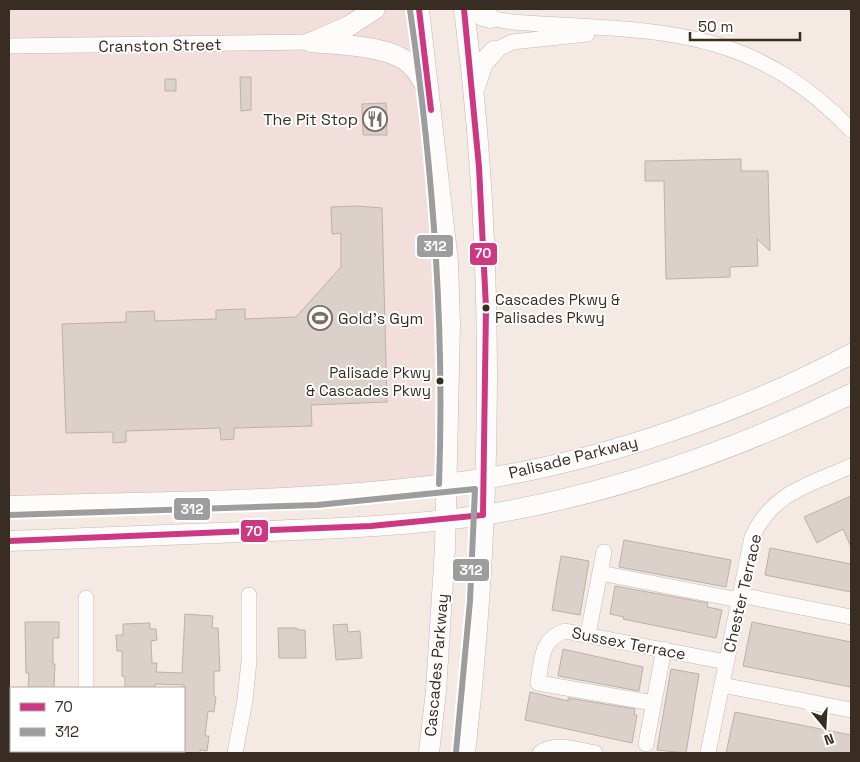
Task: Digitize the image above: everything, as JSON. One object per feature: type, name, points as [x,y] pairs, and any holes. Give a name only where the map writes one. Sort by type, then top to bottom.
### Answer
[{"type":"main road","points":[[311,42],[349,26],[375,9]]},
{"type":"main road","name":"Cascades Parkway","points":[[419,9],[448,270],[450,324],[448,484],[436,691],[429,753]]},
{"type":"main road","points":[[464,9],[479,167],[486,308],[484,479],[479,602],[465,753]]},
{"type":"main road","points":[[311,42],[363,47],[401,57],[413,66],[429,91]]},
{"type":"main road","points":[[473,99],[483,63],[494,51]]},
{"type":"main road","name":"Palisade Parkway","points":[[9,506],[317,496],[484,479],[553,464],[658,434],[780,388],[851,354]]},
{"type":"main road","points":[[9,541],[371,526],[483,515],[559,500],[669,469],[742,443],[851,394]]},
{"type":"street","points":[[482,13],[511,22],[663,32],[696,38],[749,55],[778,69],[829,107],[851,130]]},
{"type":"street","points":[[494,51],[512,42],[557,39],[613,29]]},
{"type":"street","name":"Cranston Street","points":[[9,46],[311,42]]},
{"type":"street","name":"Chester Terrace","points":[[708,753],[752,537],[760,520],[771,506],[784,496],[851,466]]},
{"type":"street","points":[[588,634],[604,552]]},
{"type":"street","points":[[600,573],[851,617]]},
{"type":"street","points":[[234,753],[245,700],[249,661],[249,595]]},
{"type":"street","points":[[86,598],[86,687]]},
{"type":"street","name":"Sussex Terrace","points":[[653,703],[538,683],[547,641],[554,634],[565,630],[726,662]]},
{"type":"street","points":[[646,744],[664,649]]},
{"type":"street","points":[[722,684],[851,710]]},
{"type":"street","points":[[540,753],[548,748],[557,746],[595,753]]},
{"type":"shaded area","points":[[9,9],[419,9],[448,262],[448,484],[9,506]]},
{"type":"building","points":[[240,77],[251,77],[251,110],[241,111]]},
{"type":"building","points":[[165,79],[176,79],[176,91],[165,91]]},
{"type":"building","name":"The Pit Stop","points":[[386,103],[387,135],[363,135],[362,104]]},
{"type":"building","points":[[741,159],[741,171],[768,171],[770,251],[757,239],[758,266],[730,267],[730,277],[666,279],[664,181],[645,181],[645,161]]},
{"type":"building","points":[[357,206],[382,208],[387,402],[311,405],[312,426],[234,428],[234,439],[221,440],[220,428],[126,431],[126,442],[113,443],[113,432],[66,433],[62,324],[126,322],[126,312],[154,311],[155,321],[216,319],[216,310],[245,309],[245,319],[296,317],[341,267],[341,233],[332,234],[331,207]]},
{"type":"building","points":[[851,496],[851,547],[843,529],[817,543],[804,517]]},
{"type":"building","points":[[624,540],[731,560],[726,587],[619,567]]},
{"type":"building","points":[[770,548],[851,564],[851,592],[765,575]]},
{"type":"building","points":[[561,556],[589,561],[580,615],[552,610]]},
{"type":"building","points":[[615,586],[708,603],[707,607],[722,610],[716,638],[623,619],[624,617],[610,614]]},
{"type":"building","points":[[185,614],[213,616],[212,628],[218,628],[220,671],[214,671],[214,696],[216,697],[214,712],[208,711],[205,736],[209,736],[207,751],[200,750],[200,753],[184,753],[184,685],[155,684],[155,687],[125,687],[125,677],[122,676],[122,651],[117,651],[116,635],[123,635],[123,624],[150,623],[150,629],[156,629],[157,640],[151,641],[152,663],[157,663],[156,672],[182,673]]},
{"type":"building","points":[[25,622],[59,622],[59,638],[53,638],[54,687],[28,687],[29,673],[26,673]]},
{"type":"building","points":[[752,622],[851,642],[851,687],[743,666]]},
{"type":"building","points":[[347,624],[348,632],[360,631],[362,658],[336,660],[333,625]]},
{"type":"building","points":[[278,628],[305,630],[306,658],[279,658]]},
{"type":"building","points":[[563,649],[643,667],[639,691],[558,676]]},
{"type":"building","points":[[671,669],[699,674],[686,753],[657,750]]},
{"type":"building","points":[[530,692],[568,701],[568,698],[635,709],[634,715],[637,715],[632,743],[525,720]]},
{"type":"building","points":[[735,712],[851,735],[851,753],[726,753]]},
{"type":"transit line","name":"70","points":[[419,9],[431,110]]},
{"type":"transit line","name":"70","points":[[9,541],[371,526],[483,515],[486,308],[479,167],[464,9]]},
{"type":"transit line","name":"312","points":[[410,10],[431,187],[439,305],[439,484]]},
{"type":"transit line","name":"312","points":[[9,515],[317,505],[475,489],[470,601],[456,752]]},
{"type":"place","name":"The Pit Stop","points":[[375,119]]},
{"type":"place","name":"Cascades Pkwy & Palisades Pkwy","points":[[486,308]]},
{"type":"place","name":"Gold's Gym","points":[[320,318]]},
{"type":"place","name":"Palisade Pkwy & Cascades Pkwy","points":[[440,381]]}]
